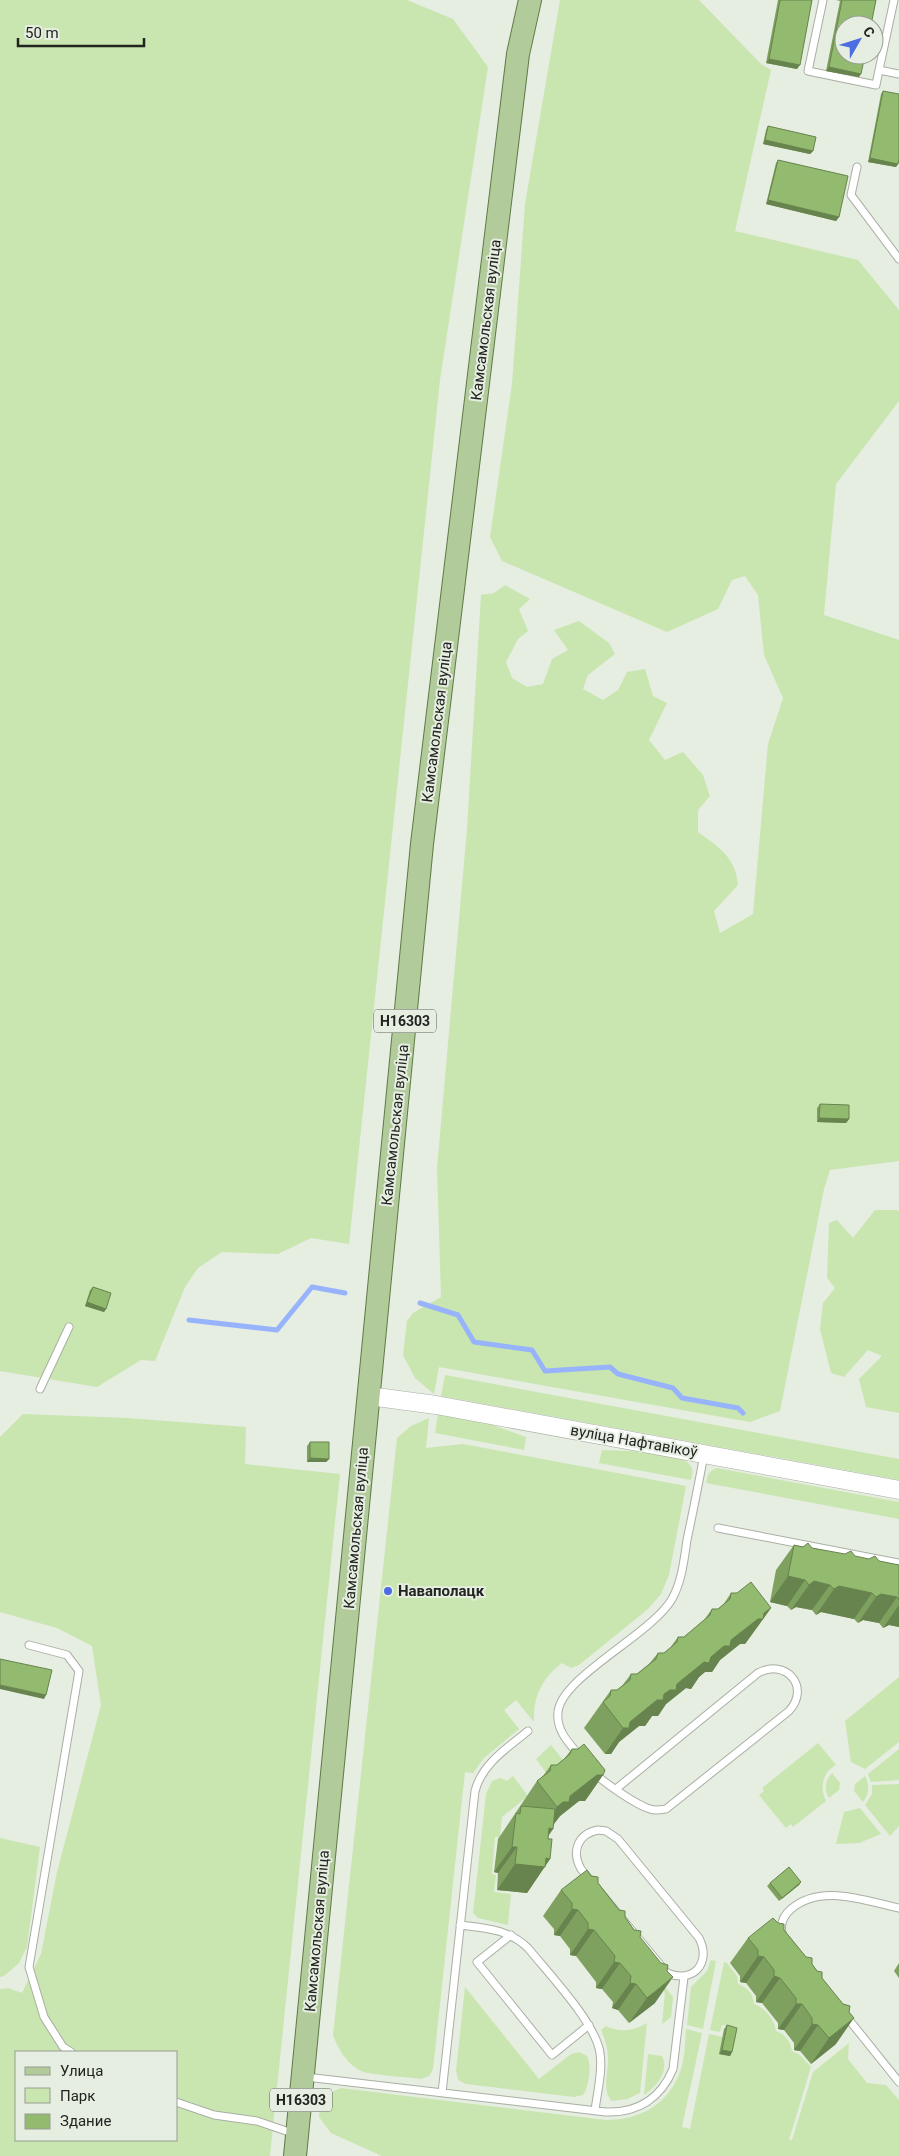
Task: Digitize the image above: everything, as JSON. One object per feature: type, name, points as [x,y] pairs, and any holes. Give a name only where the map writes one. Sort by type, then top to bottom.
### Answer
[{"type":"main road","name":"Камсамольская вуліца","points":[[303,2076],[422,844],[518,54],[530,0]]},
{"type":"main road","name":"Н16303","points":[[296,2145],[303,2076]]},
{"type":"street","name":"вуліца Нафтавікоў","points":[[369,1396],[436,1405],[899,1490]]},
{"type":"lane","points":[[823,0],[808,71],[876,85],[894,0]]},
{"type":"lane","points":[[879,70],[899,74]]},
{"type":"lane","points":[[858,166],[851,195],[899,259]]},
{"type":"lane","points":[[40,1389],[69,1327]]},
{"type":"lane","points":[[582,1760],[561,1731],[558,1712],[560,1702],[571,1686],[656,1618],[671,1600],[680,1577],[704,1454]]},
{"type":"lane","points":[[718,1528],[899,1563]]},
{"type":"lane","points":[[29,1645],[67,1655],[79,1671],[29,1967],[44,2017],[62,2047],[69,2051]]},
{"type":"lane","points":[[588,1766],[595,1774],[616,1789],[651,1810],[666,1809],[792,1708],[798,1691],[792,1677],[780,1669],[765,1670],[758,1673],[616,1789]]},
{"type":"lane","points":[[442,2093],[476,1786],[490,1763],[528,1731]]},
{"type":"lane","points":[[606,1830],[618,1838],[699,1938],[702,1944],[703,1960],[695,1972],[684,1977],[674,1976],[661,1968],[581,1869],[576,1855],[576,1847],[584,1835],[591,1831],[606,1830]]},
{"type":"lane","points":[[786,1942],[781,1929],[785,1916],[794,1907],[816,1897],[842,1896],[899,1908]]},
{"type":"lane","points":[[460,1925],[491,1928],[511,1935],[528,1948],[589,2025],[598,2044],[601,2059],[596,2111]]},
{"type":"lane","points":[[511,1935],[477,1962],[552,2055],[589,2025]]},
{"type":"lane","points":[[303,2076],[596,2111],[619,2112],[642,2106],[657,2095],[668,2080],[676,2055],[684,1977]]},
{"type":"lane","points":[[842,2012],[898,2082]]},
{"type":"lane","points":[[178,2103],[214,2115],[257,2121],[296,2145]]},
{"type":"green space","points":[[0,0],[407,0],[453,19],[488,67],[440,380],[349,1244],[311,1238],[278,1254],[222,1252],[198,1268],[185,1287],[155,1361],[141,1360],[97,1387],[0,1371]]},
{"type":"green space","points":[[560,0],[699,0],[761,64],[771,70],[735,231],[858,260],[899,310],[899,401],[836,484],[824,615],[899,640],[899,1161],[830,1170],[824,1189],[780,1411],[750,1422],[439,1367],[434,1394],[415,1378],[403,1355],[407,1321],[413,1313],[441,1297],[437,1168],[467,829],[481,595],[494,593],[505,585],[530,599],[519,609],[528,631],[518,639],[506,662],[512,678],[527,687],[543,684],[552,659],[568,650],[554,630],[579,621],[609,643],[615,654],[588,675],[583,689],[603,700],[618,690],[627,672],[645,669],[653,696],[667,703],[649,740],[665,760],[683,752],[703,775],[710,796],[698,810],[698,832],[725,854],[734,867],[737,876],[738,885],[714,911],[720,933],[753,914],[768,744],[783,698],[764,655],[758,595],[745,576],[732,580],[718,609],[667,632],[502,561],[490,537],[512,384],[525,204]]},
{"type":"green space","points":[[875,1210],[899,1211],[899,1413],[866,1407],[859,1379],[882,1356],[868,1350],[844,1377],[831,1373],[820,1329],[823,1303],[835,1288],[827,1278],[829,1223],[837,1220],[853,1238]]},
{"type":"green space","points":[[445,1375],[899,1459],[899,1480],[441,1396]]},
{"type":"green space","points":[[438,1413],[481,1421],[526,1437],[524,1450],[435,1433]]},
{"type":"green space","points":[[23,1414],[127,1418],[246,1427],[245,1464],[340,1474],[270,2156],[0,2156],[0,1989],[8,1988],[22,1993],[41,1954],[57,1872],[101,1705],[92,1646],[57,1628],[0,1612],[0,1437]]},
{"type":"green space","points":[[429,1418],[426,1448],[463,1444],[686,1486],[669,1575],[661,1594],[648,1609],[579,1665],[571,1668],[562,1663],[549,1675],[537,1696],[534,1722],[516,1700],[504,1710],[519,1729],[484,1758],[473,1773],[465,1772],[433,2069],[429,2076],[421,2079],[361,2071],[344,2056],[333,2035],[397,1438],[411,1426]]},
{"type":"green space","points":[[602,1450],[649,1452],[674,1456],[690,1465],[692,1471],[691,1480],[599,1463]]},
{"type":"green space","points":[[717,1468],[899,1502],[899,1519],[706,1483],[710,1472]]},
{"type":"green space","points":[[899,1677],[899,1742],[865,1769],[851,1762],[845,1721]]},
{"type":"green space","points":[[818,1743],[836,1765],[825,1776],[823,1790],[826,1801],[793,1827],[791,1824],[786,1828],[759,1795],[764,1791],[762,1788]]},
{"type":"green space","points":[[551,1745],[567,1765],[547,1774],[536,1759]]},
{"type":"green space","points":[[899,1749],[899,1780],[871,1782],[868,1774]]},
{"type":"green space","points":[[832,1773],[840,1783],[839,1790],[829,1798],[826,1792],[826,1785]]},
{"type":"green space","points":[[513,1776],[528,1796],[502,1817],[500,1837],[495,1837],[492,1874],[496,1875],[494,1892],[511,1894],[508,1925],[478,1918],[473,1913],[486,1794],[492,1781],[500,1778],[507,1781]]},
{"type":"green space","points":[[865,1776],[868,1789],[867,1796],[863,1802],[854,1791],[855,1784]]},
{"type":"green space","points":[[899,1784],[899,1826],[890,1836],[865,1805],[872,1794],[872,1785]]},
{"type":"green space","points":[[860,1808],[881,1834],[859,1843],[836,1844],[844,1812]]},
{"type":"green space","points":[[0,1838],[40,1847],[27,1947],[19,1963],[4,1976],[0,1977]]},
{"type":"green space","points":[[711,1960],[716,1961],[703,2029],[687,2025],[691,1987],[707,1971]]},
{"type":"green space","points":[[724,1962],[727,1963],[737,1976],[738,1984],[749,1991],[754,2004],[768,2014],[776,2031],[787,2039],[792,2051],[800,2055],[811,2067],[789,2140],[792,2140],[813,2072],[849,2043],[848,2059],[867,2083],[886,2085],[899,2100],[899,2156],[382,2156],[331,2133],[319,2117],[325,2098],[341,2088],[606,2120],[630,2117],[641,2114],[660,2102],[675,2084],[683,2062],[686,2029],[702,2033],[682,2127],[690,2129],[709,2034],[723,2037],[720,2053],[730,2055],[735,2027],[722,2025],[720,2032],[710,2030]]},
{"type":"green space","points":[[657,1977],[673,1997],[671,2017],[662,2024],[665,1993]]},
{"type":"green space","points":[[465,1987],[539,2079],[571,2054],[579,2052],[587,2056],[589,2060],[589,2076],[583,2095],[574,2097],[466,2084],[458,2080],[456,2071]]},
{"type":"green space","points":[[647,2023],[640,2093],[627,2099],[612,2101],[606,2086],[608,2054],[601,2030],[606,2026],[616,2030],[627,2030]]},
{"type":"green space","points":[[648,2054],[662,2056],[664,2067],[657,2083],[644,2095]]},
{"type":"building","points":[[780,0],[812,0],[800,65],[769,59]]},
{"type":"building","points":[[842,0],[876,0],[873,15],[839,15]]},
{"type":"building","points":[[834,41],[834,65],[863,65],[861,74],[829,67]]},
{"type":"building","points":[[883,91],[899,94],[898,164],[870,158]]},
{"type":"building","points":[[768,126],[816,137],[813,151],[765,140]]},
{"type":"building","points":[[778,160],[848,176],[839,217],[768,200]]},
{"type":"building","points":[[820,1104],[849,1105],[849,1119],[819,1118]]},
{"type":"building","points":[[93,1287],[111,1293],[106,1309],[87,1302]]},
{"type":"building","points":[[310,1442],[329,1442],[329,1459],[310,1458]]},
{"type":"building","points":[[808,1543],[812,1548],[845,1554],[851,1551],[855,1556],[869,1559],[875,1556],[879,1561],[899,1565],[899,1600],[897,1597],[881,1594],[876,1597],[872,1593],[839,1586],[834,1589],[830,1585],[814,1581],[809,1585],[805,1580],[788,1576],[794,1545],[803,1547]]},
{"type":"building","points":[[751,1582],[771,1608],[764,1613],[763,1619],[758,1619],[731,1640],[730,1646],[724,1646],[711,1657],[709,1663],[704,1662],[677,1684],[676,1690],[670,1690],[664,1694],[663,1700],[657,1700],[630,1722],[629,1728],[623,1728],[603,1702],[610,1696],[611,1690],[617,1690],[630,1680],[631,1674],[637,1674],[656,1659],[658,1653],[664,1653],[677,1642],[678,1637],[684,1637],[710,1615],[712,1609],[718,1609],[730,1599],[731,1593],[737,1593]]},
{"type":"building","points":[[0,1659],[52,1670],[46,1695],[0,1685]]},
{"type":"building","points":[[584,1744],[605,1770],[603,1775],[597,1775],[570,1796],[569,1802],[563,1802],[557,1807],[537,1781],[550,1771],[551,1765],[557,1765],[570,1754],[572,1749],[578,1749]]},
{"type":"building","points":[[521,1806],[555,1809],[553,1829],[549,1828],[548,1839],[552,1839],[550,1859],[546,1858],[545,1867],[515,1864],[517,1847],[512,1847],[516,1813],[520,1814]]},
{"type":"building","points":[[789,1867],[801,1882],[782,1898],[770,1883]]},
{"type":"building","points":[[587,1870],[591,1876],[598,1877],[598,1883],[619,1910],[625,1911],[625,1917],[634,1930],[641,1931],[640,1937],[661,1963],[668,1965],[667,1971],[673,1977],[647,1998],[636,1984],[630,1983],[631,1976],[620,1963],[614,1962],[615,1956],[594,1930],[588,1929],[588,1923],[578,1910],[572,1909],[572,1903],[561,1890]]},
{"type":"building","points":[[773,1918],[778,1923],[784,1924],[784,1930],[806,1957],[812,1958],[812,1964],[817,1971],[822,1972],[822,1978],[843,2004],[850,2006],[849,2012],[854,2018],[829,2038],[818,2025],[812,2024],[812,2018],[802,2004],[796,2004],[796,1998],[780,1978],[774,1976],[774,1970],[764,1957],[758,1956],[758,1950],[748,1938]]},
{"type":"building","points":[[727,2025],[737,2028],[732,2052],[722,2050]]},
{"type":"waterway","points":[[189,1320],[277,1330],[312,1287],[345,1293]]},
{"type":"waterway","points":[[420,1303],[458,1315],[474,1342],[532,1350],[545,1371],[610,1367],[618,1374],[673,1388],[682,1398],[738,1408],[743,1413]]},
{"type":"place","name":"Наваполацк","points":[[388,1591]]}]
